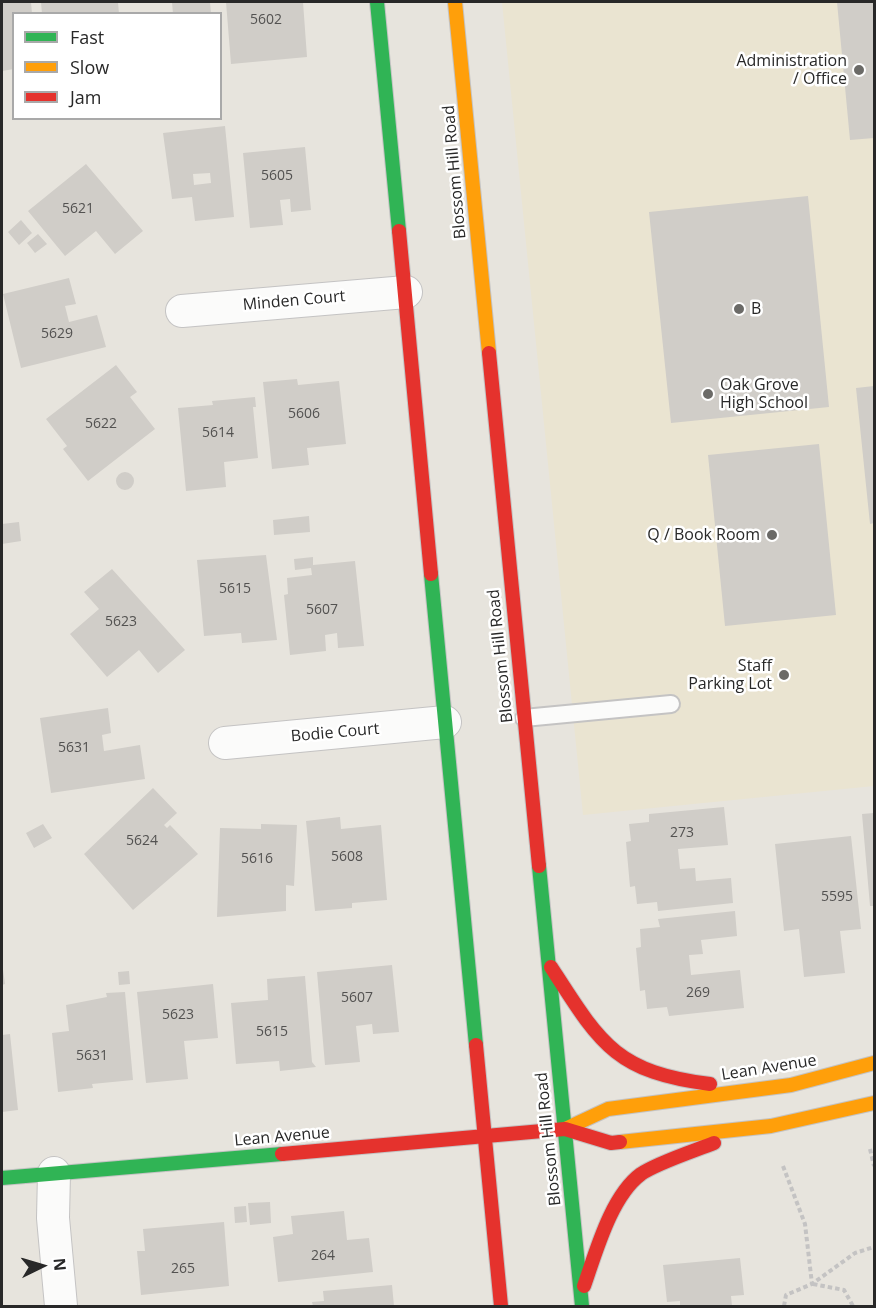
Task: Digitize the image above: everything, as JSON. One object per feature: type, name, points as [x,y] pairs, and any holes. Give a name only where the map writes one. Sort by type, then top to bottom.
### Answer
[{"type":"main road","points":[[377,2],[501,1306]]},
{"type":"main road","name":"Blossom Hill Road","points":[[455,2],[582,1300]]},
{"type":"main road","points":[[548,963],[591,1028],[616,1055],[646,1072],[677,1080],[759,1088]]},
{"type":"main road","name":"Lean Avenue","points":[[2,1178],[565,1129],[608,1109],[791,1085],[874,1063]]},
{"type":"main road","name":"Lean Avenue","points":[[565,1129],[611,1143],[762,1127],[874,1103]]},
{"type":"main road","points":[[582,1300],[613,1209],[641,1174],[690,1151],[762,1127]]},
{"type":"street","name":"Minden Court","points":[[182,311],[406,292]]},
{"type":"street","name":"Bodie Court","points":[[225,743],[446,723]]},
{"type":"street","points":[[54,1173],[53,1218],[61,1306]]},
{"type":"lane","points":[[524,718],[671,704]]},
{"type":"path","points":[[870,1149],[874,1166]]},
{"type":"path","points":[[783,1166],[806,1224],[812,1284]]},
{"type":"path","points":[[784,1306],[786,1295],[812,1284],[855,1253],[874,1247]]},
{"type":"path","points":[[812,1284],[844,1290],[853,1306]]},
{"type":"shaded area","name":"Oak Grove High School","points":[[502,2],[874,2],[874,786],[583,815]]},
{"type":"building","points":[[2,2],[31,2],[32,12],[12,12],[12,69],[2,71]]},
{"type":"building","points":[[41,2],[118,2],[119,12],[42,12]]},
{"type":"building","points":[[172,2],[210,2],[211,12],[173,12]]},
{"type":"building","points":[[226,2],[303,2],[307,57],[231,64]]},
{"type":"building","name":"Administration / Office","points":[[837,2],[874,2],[874,138],[850,140]]},
{"type":"building","points":[[225,126],[234,217],[195,221],[192,197],[172,199],[163,133]],"holes":[[[210,173],[211,183],[194,185],[193,174]]]},
{"type":"building","points":[[305,147],[311,210],[291,212],[290,199],[280,200],[283,225],[250,228],[243,153]]},
{"type":"building","points":[[86,164],[143,231],[115,254],[96,231],[65,256],[28,211]]},
{"type":"building","name":"B","points":[[808,196],[829,407],[671,423],[649,212]]},
{"type":"building","points":[[21,220],[32,233],[19,245],[8,232]]},
{"type":"building","points":[[38,234],[47,244],[35,253],[27,243]]},
{"type":"building","points":[[69,278],[76,304],[65,306],[69,322],[97,315],[106,347],[21,368],[3,294]]},
{"type":"building","points":[[116,365],[137,392],[130,397],[155,429],[88,481],[63,449],[67,446],[46,419]]},
{"type":"building","points":[[297,379],[298,385],[339,381],[346,444],[307,448],[309,465],[272,469],[263,382]]},
{"type":"building","points":[[874,386],[874,523],[870,524],[856,388]]},
{"type":"building","points":[[255,397],[256,407],[253,407],[258,458],[224,462],[226,487],[186,491],[178,408],[213,405],[212,401]]},
{"type":"building","name":"Q / Book Room","points":[[819,444],[836,615],[725,626],[708,455]]},
{"type":"building","points":[[121,472],[129,472],[134,477],[132,488],[121,490],[116,485],[116,477]]},
{"type":"building","points":[[309,516],[310,532],[274,535],[273,520]]},
{"type":"building","points":[[19,522],[21,541],[2,544],[2,524]]},
{"type":"building","points":[[266,555],[277,640],[242,643],[241,633],[204,636],[197,560]]},
{"type":"building","points":[[313,557],[313,565],[355,561],[364,646],[338,648],[337,633],[325,635],[326,651],[290,655],[284,595],[288,594],[287,578],[312,575],[311,568],[295,570],[294,559]]},
{"type":"building","points":[[112,569],[185,650],[158,673],[139,650],[107,677],[70,634],[99,609],[84,592]]},
{"type":"building","points":[[108,708],[111,733],[102,735],[104,751],[140,745],[145,779],[51,793],[40,718]]},
{"type":"building","points":[[153,788],[177,813],[164,825],[167,828],[170,825],[198,854],[133,910],[84,854]]},
{"type":"building","points":[[724,807],[728,845],[678,849],[680,869],[695,868],[696,881],[731,878],[733,903],[658,911],[657,902],[637,904],[635,886],[630,887],[626,842],[631,841],[629,824],[649,822],[649,814]]},
{"type":"building","points":[[874,813],[874,906],[870,906],[862,814]]},
{"type":"building","points":[[340,817],[341,829],[381,825],[387,900],[352,903],[352,908],[315,911],[306,821]]},
{"type":"building","points":[[43,824],[52,838],[34,848],[26,833]]},
{"type":"building","points":[[261,824],[297,825],[294,886],[286,885],[286,911],[217,917],[220,828],[261,829]]},
{"type":"building","points":[[851,836],[861,929],[840,931],[845,973],[804,977],[799,929],[784,931],[775,844]]},
{"type":"building","points":[[735,911],[737,936],[701,940],[703,954],[689,955],[691,975],[740,970],[744,1008],[669,1016],[667,1007],[647,1009],[645,990],[640,991],[636,948],[641,947],[640,929],[660,927],[658,919]]},
{"type":"building","points":[[2,962],[5,984],[2,985]]},
{"type":"building","points":[[392,965],[399,1032],[373,1034],[372,1024],[356,1026],[360,1062],[325,1065],[317,972]]},
{"type":"building","points":[[129,971],[130,984],[119,985],[118,972]]},
{"type":"building","points":[[305,976],[312,1062],[316,1067],[280,1071],[279,1061],[236,1064],[231,1003],[268,1000],[267,979]]},
{"type":"building","points":[[213,984],[218,1038],[184,1041],[188,1079],[146,1083],[137,992]]},
{"type":"building","points":[[125,992],[133,1080],[92,1084],[93,1088],[58,1092],[52,1033],[69,1031],[66,1005],[107,997],[106,993]]},
{"type":"building","points":[[10,1034],[18,1110],[2,1112],[2,1035]]},
{"type":"building","points":[[270,1202],[271,1223],[250,1225],[248,1203]]},
{"type":"building","points":[[246,1206],[247,1222],[235,1223],[234,1207]]},
{"type":"building","points":[[344,1211],[347,1240],[369,1238],[373,1272],[278,1282],[273,1237],[293,1234],[291,1216]]},
{"type":"building","points":[[224,1222],[229,1286],[141,1295],[137,1251],[145,1251],[143,1229]]},
{"type":"building","points":[[740,1258],[744,1295],[731,1296],[732,1306],[680,1306],[680,1301],[667,1302],[663,1265]]},
{"type":"building","points":[[392,1285],[394,1306],[313,1306],[312,1302],[324,1301],[323,1291]]},
{"type":"traffic: fast","points":[[377,2],[399,231]]},
{"type":"traffic: fast","points":[[431,574],[476,1045]]},
{"type":"traffic: fast","points":[[539,866],[582,1306]]},
{"type":"traffic: fast","points":[[2,1178],[282,1154]]},
{"type":"traffic: slow","points":[[455,2],[489,353]]},
{"type":"traffic: slow","points":[[565,1129],[608,1109],[791,1085],[874,1063]]},
{"type":"traffic: slow","points":[[620,1142],[771,1126],[874,1103]]},
{"type":"traffic: jam","points":[[399,231],[431,574]]},
{"type":"traffic: jam","points":[[489,353],[539,866]]},
{"type":"traffic: jam","points":[[551,967],[583,1016],[613,1050],[631,1062],[652,1071],[678,1079],[710,1084]]},
{"type":"traffic: jam","points":[[476,1045],[501,1306]]},
{"type":"traffic: jam","points":[[282,1154],[565,1129],[611,1143],[620,1142]]},
{"type":"traffic: jam","points":[[584,1286],[599,1241],[613,1210],[630,1184],[641,1174],[656,1166],[714,1143]]},
{"type":"place","name":"Administration / Office","points":[[859,70]]},
{"type":"place","name":"B","points":[[739,309]]},
{"type":"place","name":"Oak Grove High School","points":[[708,394]]},
{"type":"place","name":"Q / Book Room","points":[[772,535]]},
{"type":"place","name":"Staff Parking Lot","points":[[784,675]]}]
